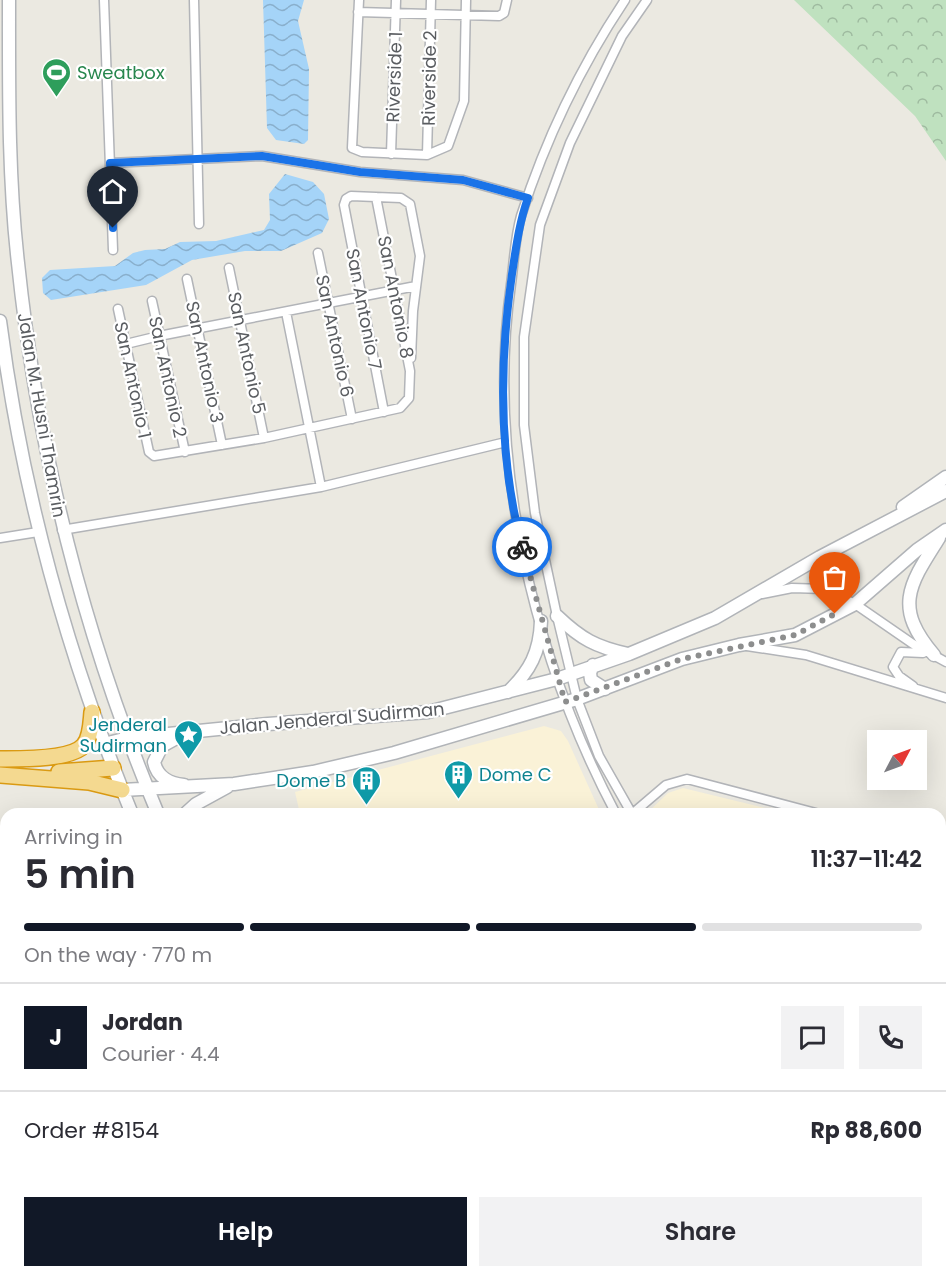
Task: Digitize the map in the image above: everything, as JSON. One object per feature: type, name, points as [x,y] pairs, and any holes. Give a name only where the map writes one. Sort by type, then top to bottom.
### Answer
[{"type":"highway","points":[[0,759],[44,757],[79,750],[87,740],[92,712]]},
{"type":"highway","points":[[5,775],[113,768]]},
{"type":"highway","points":[[5,775],[89,782],[122,790]]},
{"type":"street","name":"Jalan M. Husni Thamrin","points":[[9,0],[5,106],[18,261],[35,393],[62,530],[85,612],[128,738],[155,808]]},
{"type":"street","points":[[104,0],[113,250]]},
{"type":"street","points":[[194,0],[200,157],[199,224]]},
{"type":"street","points":[[359,0],[352,148],[356,152],[427,155],[448,146],[464,101],[466,0]]},
{"type":"street","name":"Riverside 1","points":[[391,154],[396,0]]},
{"type":"street","name":"Riverside 2","points":[[427,155],[431,0]]},
{"type":"street","points":[[625,0],[607,27],[552,133],[520,219],[504,332],[506,442],[515,522],[557,680],[571,700],[629,808]]},
{"type":"street","points":[[613,808],[588,762],[571,700],[570,674],[535,513],[524,425],[524,336],[540,225],[570,143],[622,36],[647,1]]},
{"type":"street","points":[[358,12],[499,16],[504,14],[507,4]]},
{"type":"street","points":[[110,163],[200,157],[262,156],[360,172],[463,180],[528,198]]},
{"type":"street","name":"San Antonio 7","points":[[376,196],[351,196],[346,198],[344,205],[384,412]]},
{"type":"street","points":[[376,196],[401,198],[410,204],[420,256],[410,371]]},
{"type":"street","name":"San Antonio 8","points":[[376,196],[410,371],[409,398],[400,408],[384,412]]},
{"type":"street","name":"San Antonio 6","points":[[318,253],[352,419]]},
{"type":"street","name":"San Antonio 5","points":[[229,268],[264,438]]},
{"type":"street","name":"San Antonio 3","points":[[187,279],[222,445]]},
{"type":"street","points":[[126,344],[416,286]]},
{"type":"street","name":"San Antonio 2","points":[[152,302],[185,452]]},
{"type":"street","name":"San Antonio 1","points":[[118,309],[149,452],[154,456],[185,452]]},
{"type":"street","points":[[286,312],[321,487]]},
{"type":"street","name":"Jalan M. Husni Thamrin","points":[[0,321],[10,401],[38,532],[57,603],[92,712],[130,808]]},
{"type":"street","points":[[185,452],[264,438],[384,412]]},
{"type":"street","points":[[62,530],[321,487],[506,442]]},
{"type":"street","points":[[846,543],[946,477]]},
{"type":"street","name":"Jalan Jenderal Sudirman","points":[[104,744],[128,738],[192,731],[428,712],[557,680],[593,665],[629,654],[715,618],[846,543],[946,491]]},
{"type":"street","points":[[0,538],[38,532]]},
{"type":"street","points":[[934,655],[919,638],[907,607],[914,577],[945,532]]},
{"type":"street","name":"Jalan Jenderal Sudirman","points":[[122,790],[148,791],[234,784],[313,772],[383,756],[605,689],[682,659],[739,645],[795,635],[855,604],[917,549],[945,532]]},
{"type":"street","points":[[753,596],[792,588],[825,589],[855,604],[946,662]]},
{"type":"street","points":[[557,616],[575,633],[598,647],[629,654]]},
{"type":"street","points":[[505,694],[534,663],[540,641],[541,621]]},
{"type":"street","points":[[739,645],[806,655],[946,698]]},
{"type":"street","points":[[921,691],[899,676],[893,667],[895,659],[901,652],[910,651],[934,655]]},
{"type":"street","points":[[593,665],[590,673],[591,680],[605,689]]},
{"type":"street","points":[[192,731],[162,746],[156,755],[155,765],[162,776],[171,782],[203,787]]},
{"type":"street","points":[[639,808],[666,785],[687,778],[798,808]]},
{"type":"street","points":[[192,808],[234,784]]},
{"type":"shaded area","points":[[544,726],[561,731],[568,741],[598,808],[299,808],[295,792]]},
{"type":"shaded area","points":[[683,788],[765,808],[652,808],[668,793]]},
{"type":"green space","points":[[794,0],[946,0],[946,161],[915,116]]},
{"type":"water","points":[[263,0],[304,0],[298,21],[309,69],[308,140],[304,144],[276,140],[267,128]]},
{"type":"water","points":[[285,174],[313,182],[324,194],[329,219],[322,233],[281,251],[245,251],[192,260],[146,285],[51,300],[43,293],[42,278],[50,270],[115,266],[133,253],[145,250],[165,249],[180,242],[216,241],[264,230],[270,220],[269,194]]},
{"type":"way so far","points":[[522,547],[557,680],[565,702],[682,659],[739,645],[795,635],[835,614]]},
{"type":"place","name":"Sweatbox","points":[[56,98]]},
{"type":"place","name":"Jenderal Sudirman","points":[[188,760]]},
{"type":"place","name":"Dome C","points":[[458,800]]},
{"type":"place","name":"Dome B","points":[[367,806]]},
{"type":"route","points":[[113,228],[110,163],[200,157],[262,156],[360,172],[463,180],[528,198],[520,219],[504,332],[504,426],[515,522],[522,547]]}]
